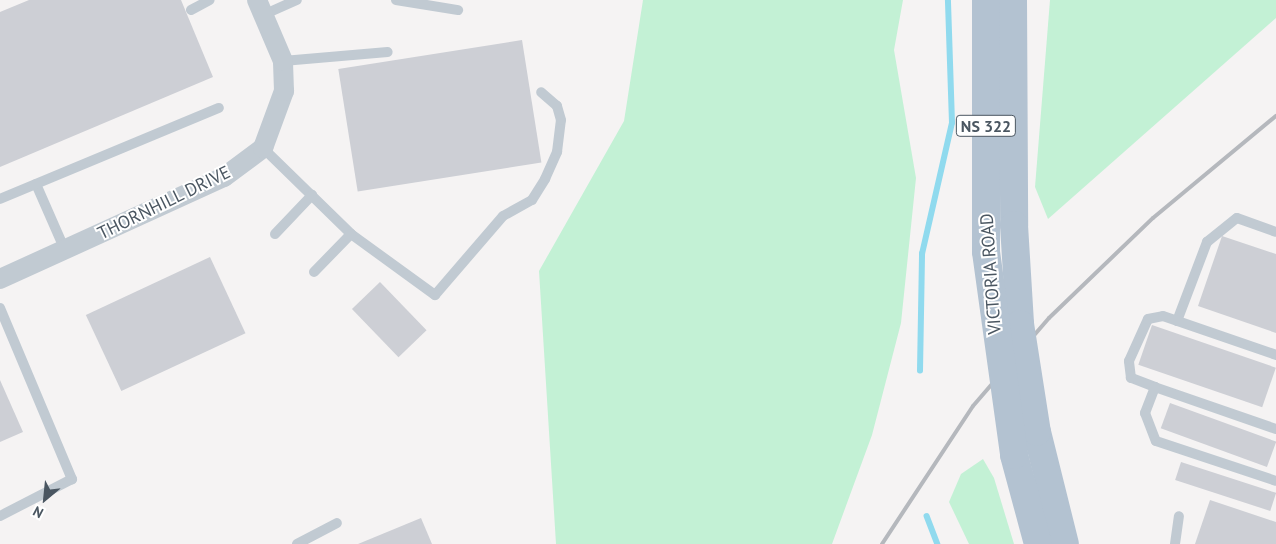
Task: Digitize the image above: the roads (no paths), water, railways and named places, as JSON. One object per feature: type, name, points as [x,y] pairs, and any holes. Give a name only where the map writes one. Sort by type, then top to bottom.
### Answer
[{"type":"main road","name":"VICTORIA ROAD","points":[[986,0],[986,252],[1014,456],[1038,544]]},
{"type":"main road","name":"VICTORIA ROAD","points":[[1013,0],[1014,225],[1020,324],[1037,432],[1065,544]]},
{"type":"street","points":[[260,7],[283,61],[284,91],[263,148]]},
{"type":"street","name":"THORNHILL DRIVE","points":[[0,279],[224,177],[263,148]]},
{"type":"lane","points":[[192,10],[210,0]]},
{"type":"lane","points":[[260,7],[297,0]]},
{"type":"lane","points":[[396,0],[458,10]]},
{"type":"lane","points":[[283,61],[388,52]]},
{"type":"lane","points":[[263,148],[351,234],[435,295],[503,216],[532,200],[545,179],[557,152],[561,120],[557,106],[541,92]]},
{"type":"lane","points":[[0,199],[219,108]]},
{"type":"lane","points":[[36,184],[65,250]]},
{"type":"lane","points":[[275,234],[312,195]]},
{"type":"lane","points":[[1177,321],[1207,242],[1237,218],[1276,232]]},
{"type":"lane","points":[[314,272],[351,234]]},
{"type":"lane","points":[[0,308],[72,479],[0,516]]},
{"type":"lane","points":[[1276,355],[1163,316],[1148,319],[1130,361],[1131,378],[1276,429]]},
{"type":"lane","points":[[1155,387],[1145,413],[1156,441],[1276,481]]},
{"type":"lane","points":[[1175,544],[1179,516]]},
{"type":"lane","points":[[297,544],[337,523]]},
{"type":"waterway","points":[[920,371],[922,254],[952,123],[948,0]]},
{"type":"waterway","points":[[927,516],[938,544]]},
{"type":"railway","points":[[882,544],[973,406],[1049,318],[1153,218],[1276,116]]}]
